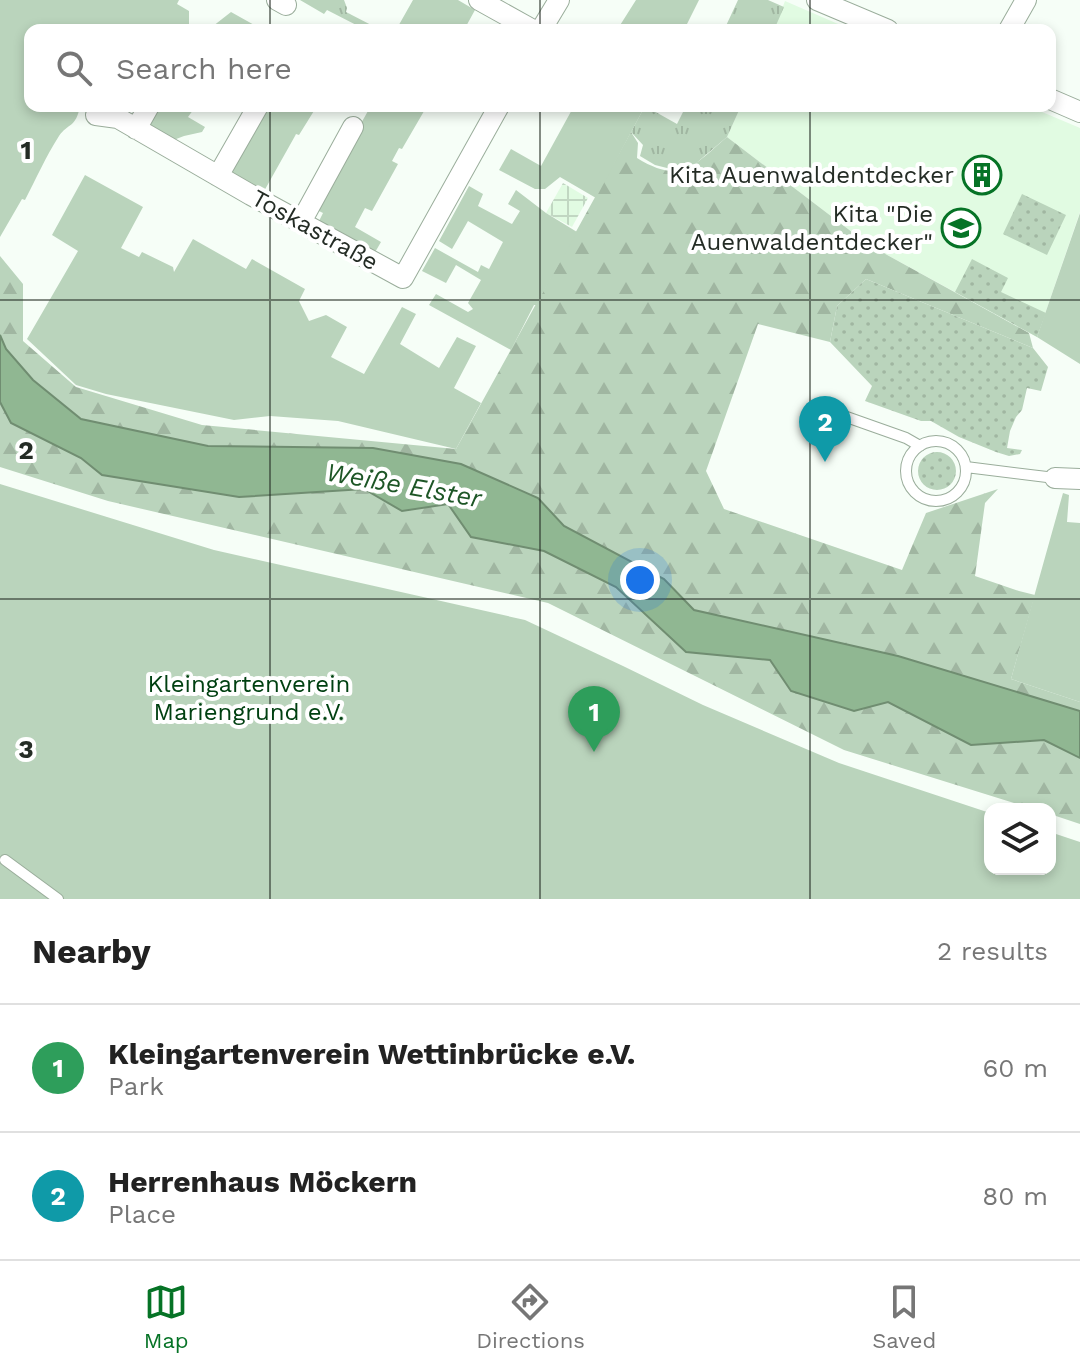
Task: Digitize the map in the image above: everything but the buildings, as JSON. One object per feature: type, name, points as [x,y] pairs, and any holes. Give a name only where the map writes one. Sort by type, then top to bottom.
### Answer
[{"type":"street","points":[[479,0],[522,24]]},
{"type":"street","points":[[545,24],[559,0]]},
{"type":"street","points":[[817,0],[874,24]]},
{"type":"street","points":[[1012,24],[1026,0]]},
{"type":"street","points":[[1056,102],[1080,112]]},
{"type":"street","points":[[136,129],[146,112]]},
{"type":"street","points":[[218,176],[255,112]]},
{"type":"street","name":"Toskastraße","points":[[96,115],[118,118],[403,278],[496,112]]},
{"type":"street","points":[[301,222],[353,127]]},
{"type":"street","points":[[1055,478],[1080,479]]},
{"type":"lane","points":[[824,409],[906,438],[920,446]]},
{"type":"lane","points":[[940,441],[958,450],[966,467],[966,476],[958,493],[941,501],[931,501],[913,491],[908,482],[907,462],[920,446],[940,441]]},
{"type":"lane","points":[[966,467],[1055,478]]},
{"type":"lane","points":[[5,860],[58,899]]},
{"type":"shaded area","points":[[785,1],[838,24],[776,24]]},
{"type":"shaded area","name":"Kita \"Die Auenwaldentdecker\"","points":[[738,112],[1042,112],[1080,128],[1080,212],[1037,337],[869,245],[727,137]]},
{"type":"shaded area","points":[[563,183],[588,198],[572,227],[546,213]]},
{"type":"green space","points":[[0,0],[179,0],[177,4],[189,11],[189,24],[24,24],[24,112],[78,112],[74,122],[59,136],[25,200],[22,199],[0,237]]},
{"type":"green space","points":[[300,0],[344,0],[346,12],[369,24],[354,24],[327,10],[324,14]]},
{"type":"green space","points":[[413,0],[458,0],[475,10],[467,24],[399,24]]},
{"type":"green space","points":[[636,0],[699,0],[687,24],[621,24]]},
{"type":"green space","points":[[738,0],[768,0],[784,7],[777,24],[727,24]]},
{"type":"green space","points":[[231,12],[252,24],[216,24]]},
{"type":"green space","points":[[151,112],[192,112],[188,117],[205,127],[202,132],[171,141],[143,125]]},
{"type":"green space","points":[[259,112],[313,112],[299,135],[296,134],[263,193],[225,171]]},
{"type":"green space","points":[[367,112],[424,112],[392,161],[398,164],[372,211],[365,208],[355,227],[381,242],[374,254],[318,223],[323,213],[313,208]]},
{"type":"green space","points":[[571,112],[642,112],[596,198],[560,177],[545,189],[535,189],[499,170],[511,149],[541,166]]},
{"type":"green space","points":[[642,112],[656,112],[677,124],[683,112],[738,112],[727,137],[694,165],[671,169],[655,165],[640,156],[643,145],[631,132]]},
{"type":"green space","points":[[631,132],[638,143],[637,158],[652,166],[676,171],[695,164],[727,137],[869,245],[1029,333],[1033,348],[866,279],[837,306],[830,342],[758,324],[706,471],[724,509],[902,570],[926,513],[998,489],[985,503],[975,576],[1035,595],[1011,679],[1080,702],[1080,711],[898,656],[694,610],[664,579],[564,526],[537,498],[373,448],[208,447],[81,419],[33,380],[6,349],[0,335],[0,256],[23,284],[23,341],[76,387],[202,425],[456,449]]},
{"type":"green space","points":[[85,175],[143,207],[121,248],[139,257],[142,252],[173,267],[174,272],[193,239],[246,269],[252,259],[305,289],[299,301],[309,321],[326,315],[347,327],[331,357],[364,374],[402,307],[416,314],[400,344],[439,368],[457,337],[476,346],[454,388],[481,403],[456,449],[338,421],[270,416],[234,420],[76,385],[27,339],[78,251],[52,235]]},
{"type":"green space","points":[[469,186],[483,194],[478,206],[512,224],[520,211],[508,204],[516,190],[577,232],[511,350],[429,305],[436,294],[468,312],[473,309],[468,303],[481,280],[456,265],[446,283],[422,271],[435,248],[478,272],[481,265],[489,269],[503,242],[468,221],[452,249],[439,241]]},
{"type":"green space","points":[[1022,194],[1066,215],[1047,255],[1003,234]]},
{"type":"green space","points":[[1080,213],[1080,364],[1037,337]]},
{"type":"green space","points":[[972,259],[1008,278],[1001,292],[1046,313],[1037,337],[955,292]]},
{"type":"green space","points":[[866,279],[1033,348],[1048,367],[1041,391],[1027,388],[1022,410],[1010,431],[1007,448],[1022,450],[1020,454],[1009,456],[996,452],[931,421],[921,421],[865,401],[872,386],[830,342],[837,306]]},
{"type":"green space","points":[[0,402],[11,423],[81,458],[102,475],[239,497],[364,489],[402,511],[448,504],[472,537],[544,551],[616,587],[686,652],[770,660],[792,691],[854,711],[888,702],[971,745],[1044,740],[1080,758],[1080,824],[1056,816],[1056,803],[1014,803],[844,750],[548,603],[108,501],[0,467]]},
{"type":"green space","points":[[937,452],[950,458],[956,471],[950,484],[937,490],[924,484],[918,471],[924,458]]},
{"type":"green space","name":"Kleingartenverein Mariengrund e.V.","points":[[0,484],[214,550],[525,620],[703,705],[839,763],[984,811],[984,875],[1056,875],[1056,834],[1080,842],[1080,899],[0,899]]},
{"type":"green space","points":[[1063,493],[1069,495],[1067,522],[1080,523],[1080,702],[1011,679]]},
{"type":"water","name":"Weiße Elster","points":[[0,335],[6,349],[33,380],[81,419],[208,446],[373,448],[461,464],[538,498],[564,526],[664,579],[694,610],[898,656],[1080,711],[1080,758],[1044,740],[971,745],[888,702],[854,711],[791,691],[770,660],[686,652],[616,587],[544,551],[471,537],[448,504],[402,511],[364,489],[239,497],[102,475],[81,458],[11,423],[0,402]]},
{"type":"place","name":"Kita Auenwaldentdecker","points":[[982,175]]},
{"type":"place","name":"Kita \"Die Auenwaldentdecker\"","points":[[961,228]]},
{"type":"place","name":"Herrenhaus Möckern","points":[[825,462]]},
{"type":"place","name":"Kleingartenverein Wettinbrücke e.V.","points":[[594,752]]}]
